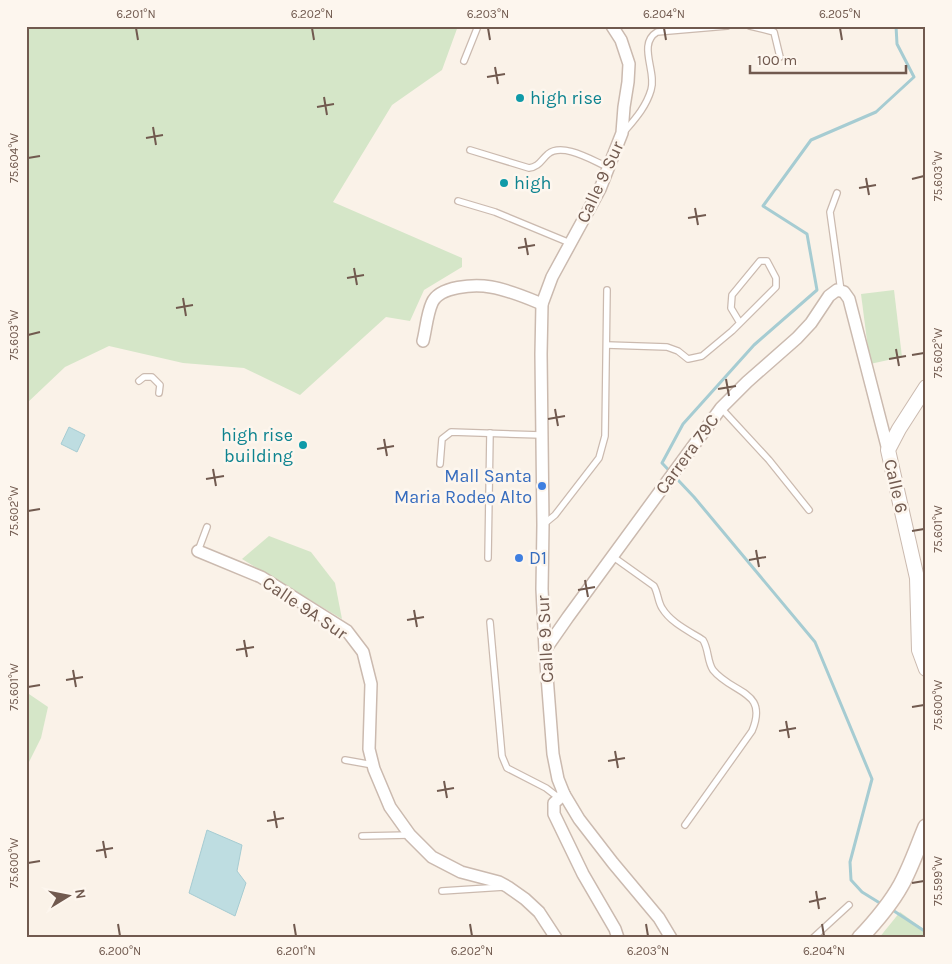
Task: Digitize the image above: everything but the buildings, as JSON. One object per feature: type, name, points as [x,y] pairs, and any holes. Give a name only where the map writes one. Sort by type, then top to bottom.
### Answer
[{"type":"main road","points":[[860,938],[887,907],[902,883],[926,827]]},
{"type":"street","name":"Calle 9 Sur","points":[[612,26],[621,40],[629,64],[622,134],[600,189],[552,277],[542,304],[541,435],[545,650],[553,754],[561,796],[613,864],[659,918],[671,938]]},
{"type":"street","points":[[423,341],[432,302],[449,288],[489,286],[507,290],[542,304]]},
{"type":"street","name":"Carrera 79C","points":[[545,650],[721,408],[747,382],[806,330],[833,292],[843,292]]},
{"type":"street","name":"Calle 6","points":[[843,292],[849,299],[888,450],[916,571],[919,650],[926,669]]},
{"type":"street","name":"Calle 6","points":[[888,450],[926,387]]},
{"type":"street","name":"Calle 9A Sur","points":[[198,551],[261,577],[347,631],[363,652],[371,684],[369,749],[373,765],[390,807],[410,835],[432,857],[461,872],[499,882],[508,887],[539,912],[556,938]]},
{"type":"street","points":[[543,612],[552,618],[568,617]]},
{"type":"street","points":[[561,796],[554,803],[554,814],[583,874],[615,929],[618,938]]},
{"type":"lane","points":[[464,62],[478,26]]},
{"type":"lane","points":[[622,134],[640,114],[652,88],[653,78],[648,50],[648,43],[652,35],[657,32],[727,26]]},
{"type":"lane","points":[[750,26],[774,32],[780,57]]},
{"type":"lane","points":[[470,150],[534,168],[549,153],[560,149],[574,152],[608,168]]},
{"type":"lane","points":[[837,193],[830,212],[843,292]]},
{"type":"lane","points":[[458,201],[495,212],[570,243]]},
{"type":"lane","points":[[607,345],[667,347],[678,351],[688,359],[702,356],[740,323],[776,288],[776,278],[766,261],[760,261],[732,295],[731,308],[740,323]]},
{"type":"lane","points":[[543,525],[555,515],[599,458],[603,447],[607,345],[606,290]]},
{"type":"lane","points":[[139,380],[152,376],[160,385],[159,393]]},
{"type":"lane","points":[[721,408],[769,460],[809,510]]},
{"type":"lane","points":[[440,464],[442,439],[451,432],[541,435]]},
{"type":"lane","points":[[488,558],[490,433]]},
{"type":"lane","points":[[198,551],[207,528]]},
{"type":"lane","points":[[612,556],[654,586],[658,592],[662,607],[670,617],[703,640],[714,671],[742,690],[754,701],[757,709],[757,720],[752,731],[685,825]]},
{"type":"lane","points":[[490,622],[502,756],[507,768],[561,796]]},
{"type":"lane","points":[[345,760],[373,765]]},
{"type":"lane","points":[[362,836],[410,835]]},
{"type":"lane","points":[[442,891],[508,887]]},
{"type":"lane","points":[[812,938],[849,906]]},
{"type":"green space","points":[[26,26],[458,26],[442,70],[392,105],[333,202],[462,258],[462,267],[424,290],[410,321],[386,317],[300,395],[244,368],[183,363],[109,346],[65,367],[26,404]]},
{"type":"green space","points":[[894,290],[902,357],[870,364],[861,294]]},
{"type":"green space","points":[[269,536],[311,552],[335,583],[342,619],[242,559]]},
{"type":"green space","points":[[26,692],[48,707],[41,738],[29,762],[26,760]]},
{"type":"green space","points":[[900,912],[926,931],[926,938],[879,938]]},
{"type":"water","points":[[69,427],[85,435],[77,452],[61,444]]},
{"type":"water","points":[[207,830],[242,845],[237,871],[246,883],[235,916],[189,893]]},
{"type":"waterway","points":[[883,905],[862,892],[851,880],[850,862],[872,779],[815,642],[694,497],[662,463],[683,424],[754,345],[817,290],[807,234],[763,206],[811,140],[876,112],[914,77],[897,44],[896,26]]},
{"type":"waterway","points":[[891,909],[926,932]]},
{"type":"place","name":"high rise","points":[[520,98]]},
{"type":"place","name":"high","points":[[504,183]]},
{"type":"place","name":"high rise building","points":[[303,445]]},
{"type":"place","name":"Mall Santa Maria Rodeo Alto","points":[[542,486]]},
{"type":"place","name":"D1","points":[[519,558]]}]
